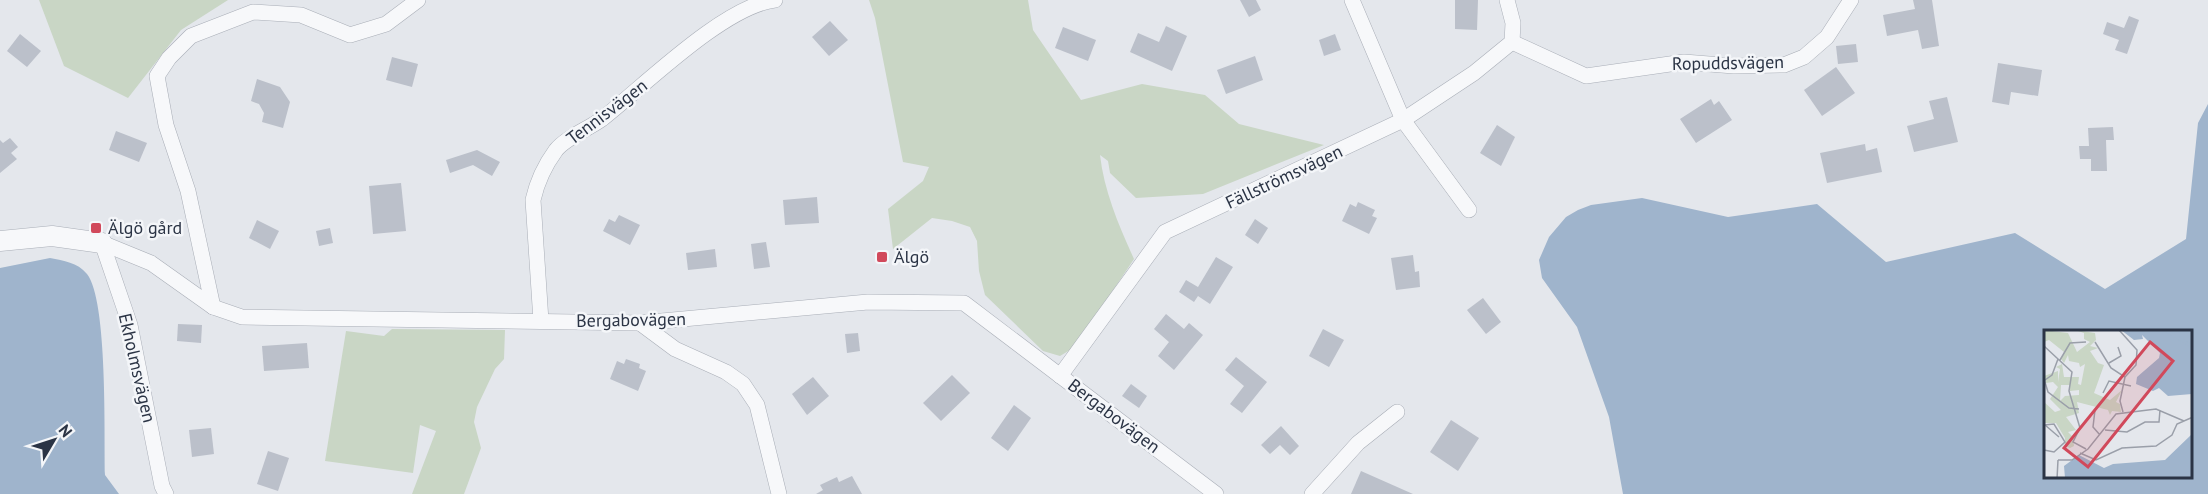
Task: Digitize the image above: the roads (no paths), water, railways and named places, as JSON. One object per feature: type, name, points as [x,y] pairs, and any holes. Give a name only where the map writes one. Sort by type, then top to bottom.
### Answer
[{"type":"street","points":[[213,307],[188,191],[166,125],[160,96],[157,76],[169,58],[191,36],[253,12],[301,15],[350,35],[386,24],[418,0]]},
{"type":"street","name":"Tennisvägen","points":[[541,321],[533,200],[538,181],[557,149],[601,120],[722,24],[762,2],[775,0]]},
{"type":"street","points":[[1352,0],[1403,120],[1469,210]]},
{"type":"street","points":[[1507,0],[1513,23],[1512,42]]},
{"type":"street","name":"Ropuddsvägen","points":[[1512,42],[1586,76],[1684,62],[1734,66],[1784,65],[1804,57],[1827,37],[1851,0]]},
{"type":"street","name":"Fällströmsvägen","points":[[1060,376],[1165,232],[1403,120],[1474,74],[1512,42]]},
{"type":"street","name":"Bergabovägen","points":[[0,241],[52,236],[102,243],[151,263],[213,307],[242,317],[640,323],[868,302],[964,303],[1216,494]]},
{"type":"street","name":"Ekholmsvägen","points":[[102,243],[130,324],[162,486],[166,494]]},
{"type":"street","points":[[640,323],[675,349],[726,372],[742,384],[758,405],[779,494]]},
{"type":"street","points":[[1312,494],[1358,443],[1397,412]]},
{"type":"water","points":[[2208,104],[2208,494],[1623,494],[1609,417],[1577,327],[1542,278],[1539,260],[1549,237],[1566,217],[1591,205],[1642,198],[1728,217],[1817,204],[1886,262],[2015,233],[2105,289],[2186,239],[2198,123]]},
{"type":"water","points":[[50,258],[79,267],[87,274],[94,289],[99,311],[104,370],[105,475],[119,494],[0,494],[0,268]]},
{"type":"place","name":"Älgö gård","points":[[96,228]]},
{"type":"place","name":"Älgö","points":[[882,257]]}]
